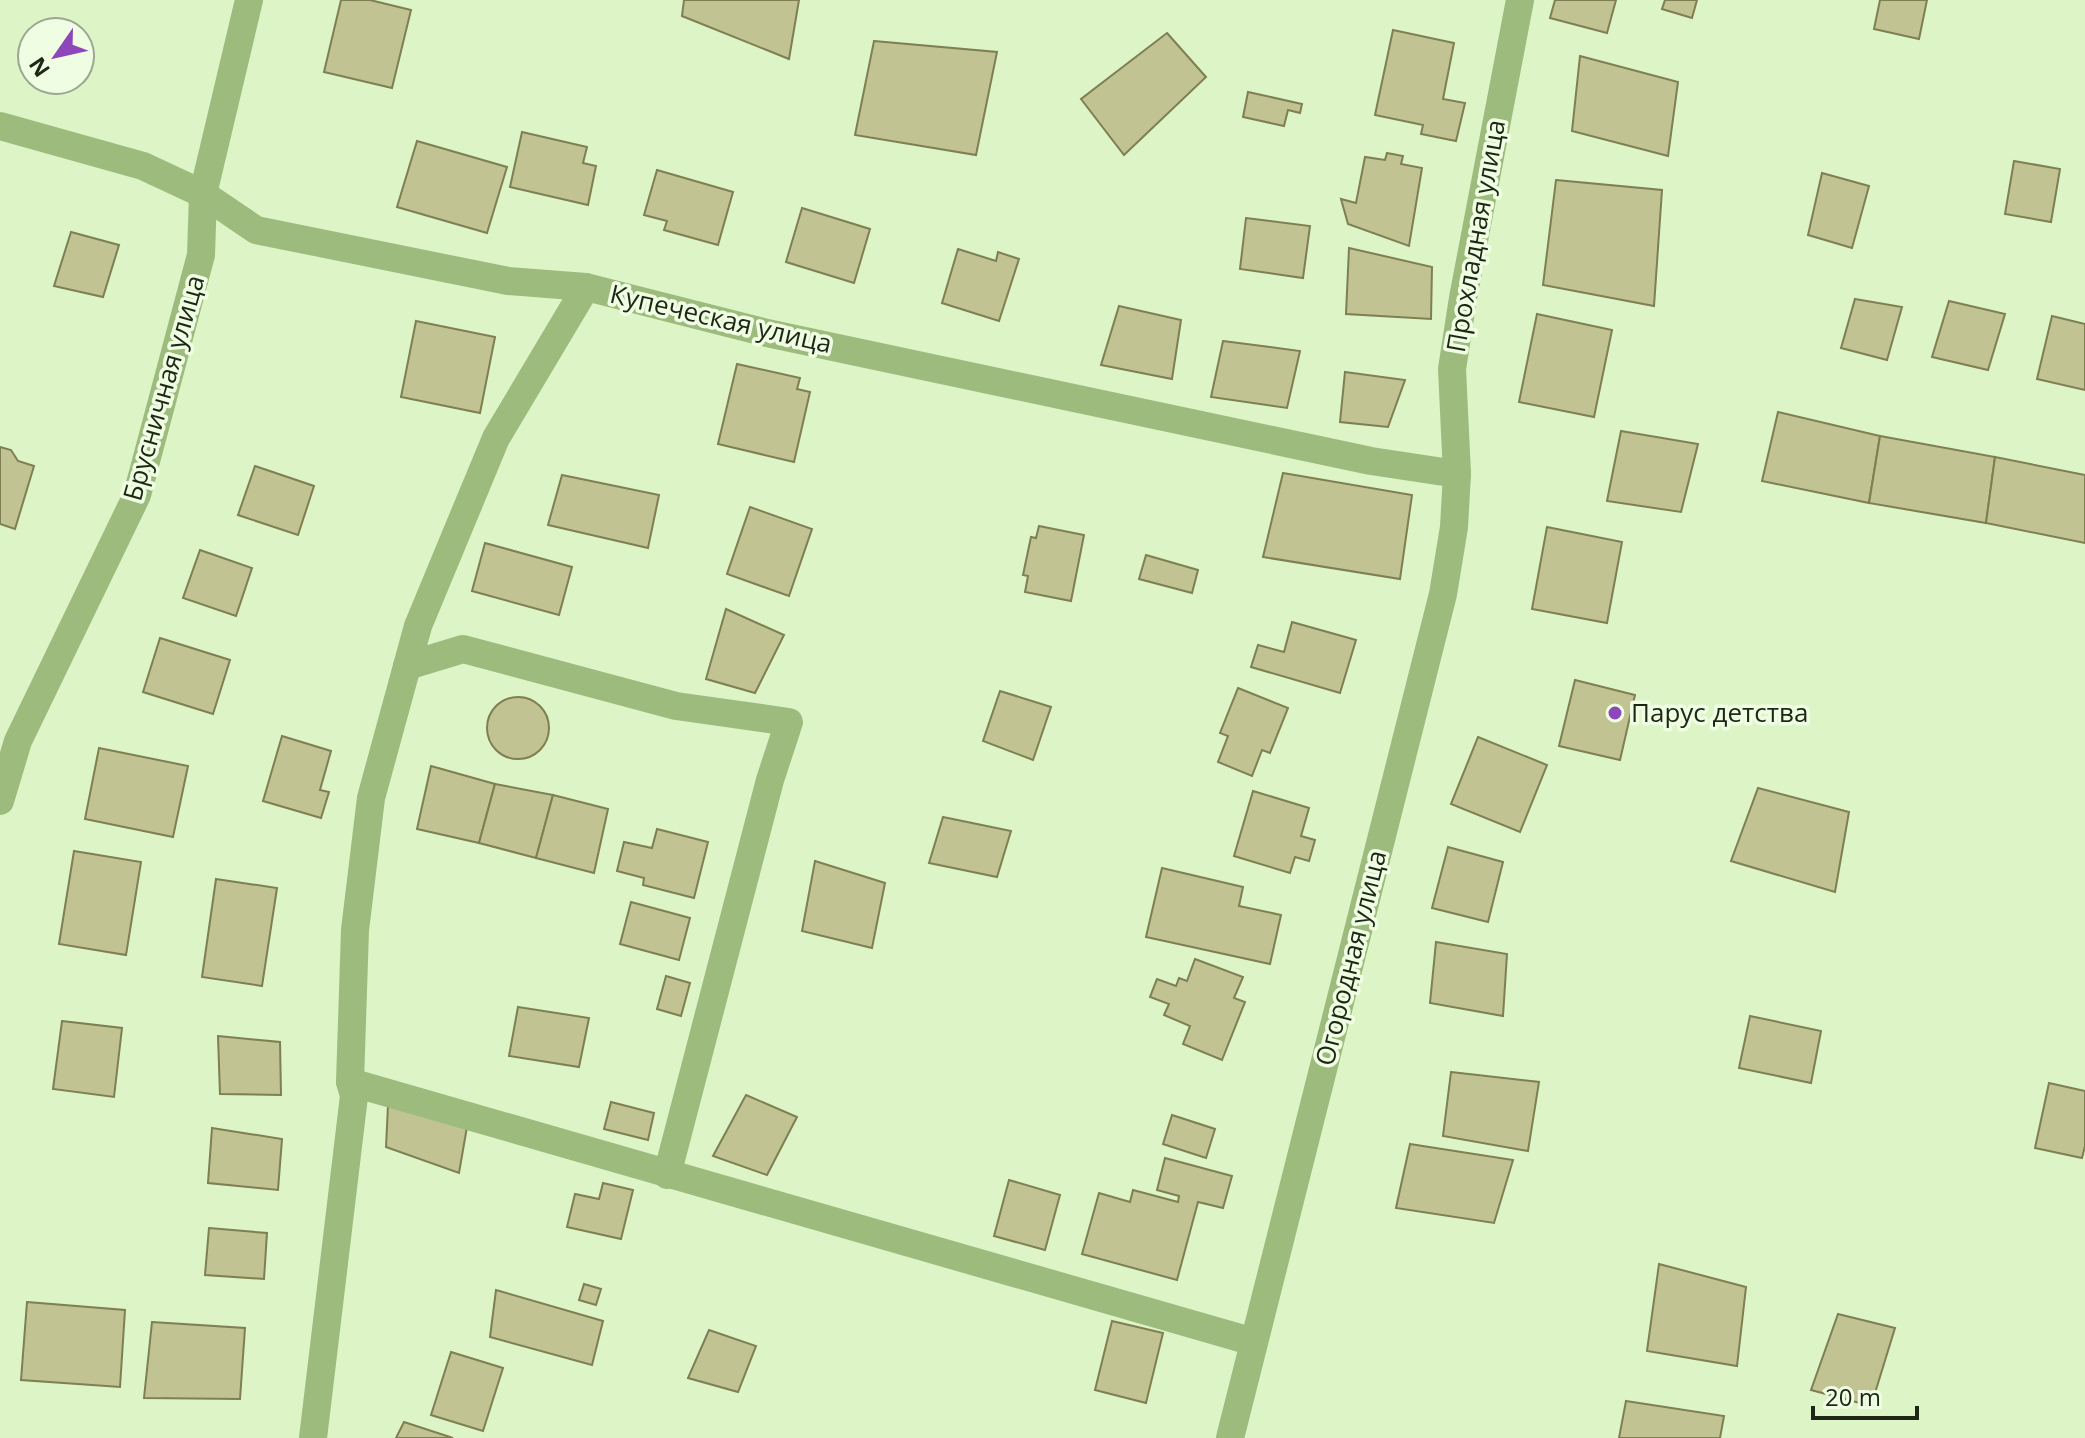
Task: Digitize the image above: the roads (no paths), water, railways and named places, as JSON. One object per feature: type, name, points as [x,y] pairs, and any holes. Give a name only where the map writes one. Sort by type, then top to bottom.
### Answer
[{"type":"street","name":"Брусничная улица","points":[[0,801],[18,741],[137,495],[201,255],[203,194],[249,0]]},
{"type":"street","name":"Прохладная улица","points":[[1457,474],[1452,369],[1520,0]]},
{"type":"street","name":"Купеческая улица","points":[[0,126],[143,166],[203,194],[256,230],[508,281],[586,287],[767,333],[1371,461],[1457,474]]},
{"type":"street","points":[[313,1438],[354,1096],[350,1082],[355,930],[371,798],[418,626],[496,438],[586,287]]},
{"type":"street","name":"Огородная улица","points":[[1230,1438],[1443,594],[1454,527],[1457,474]]},
{"type":"street","points":[[407,666],[463,649],[676,706],[789,722],[770,780],[667,1175]]},
{"type":"street","points":[[350,1082],[1254,1342]]},
{"type":"place","name":"Парус детства","points":[[1615,713]]}]
